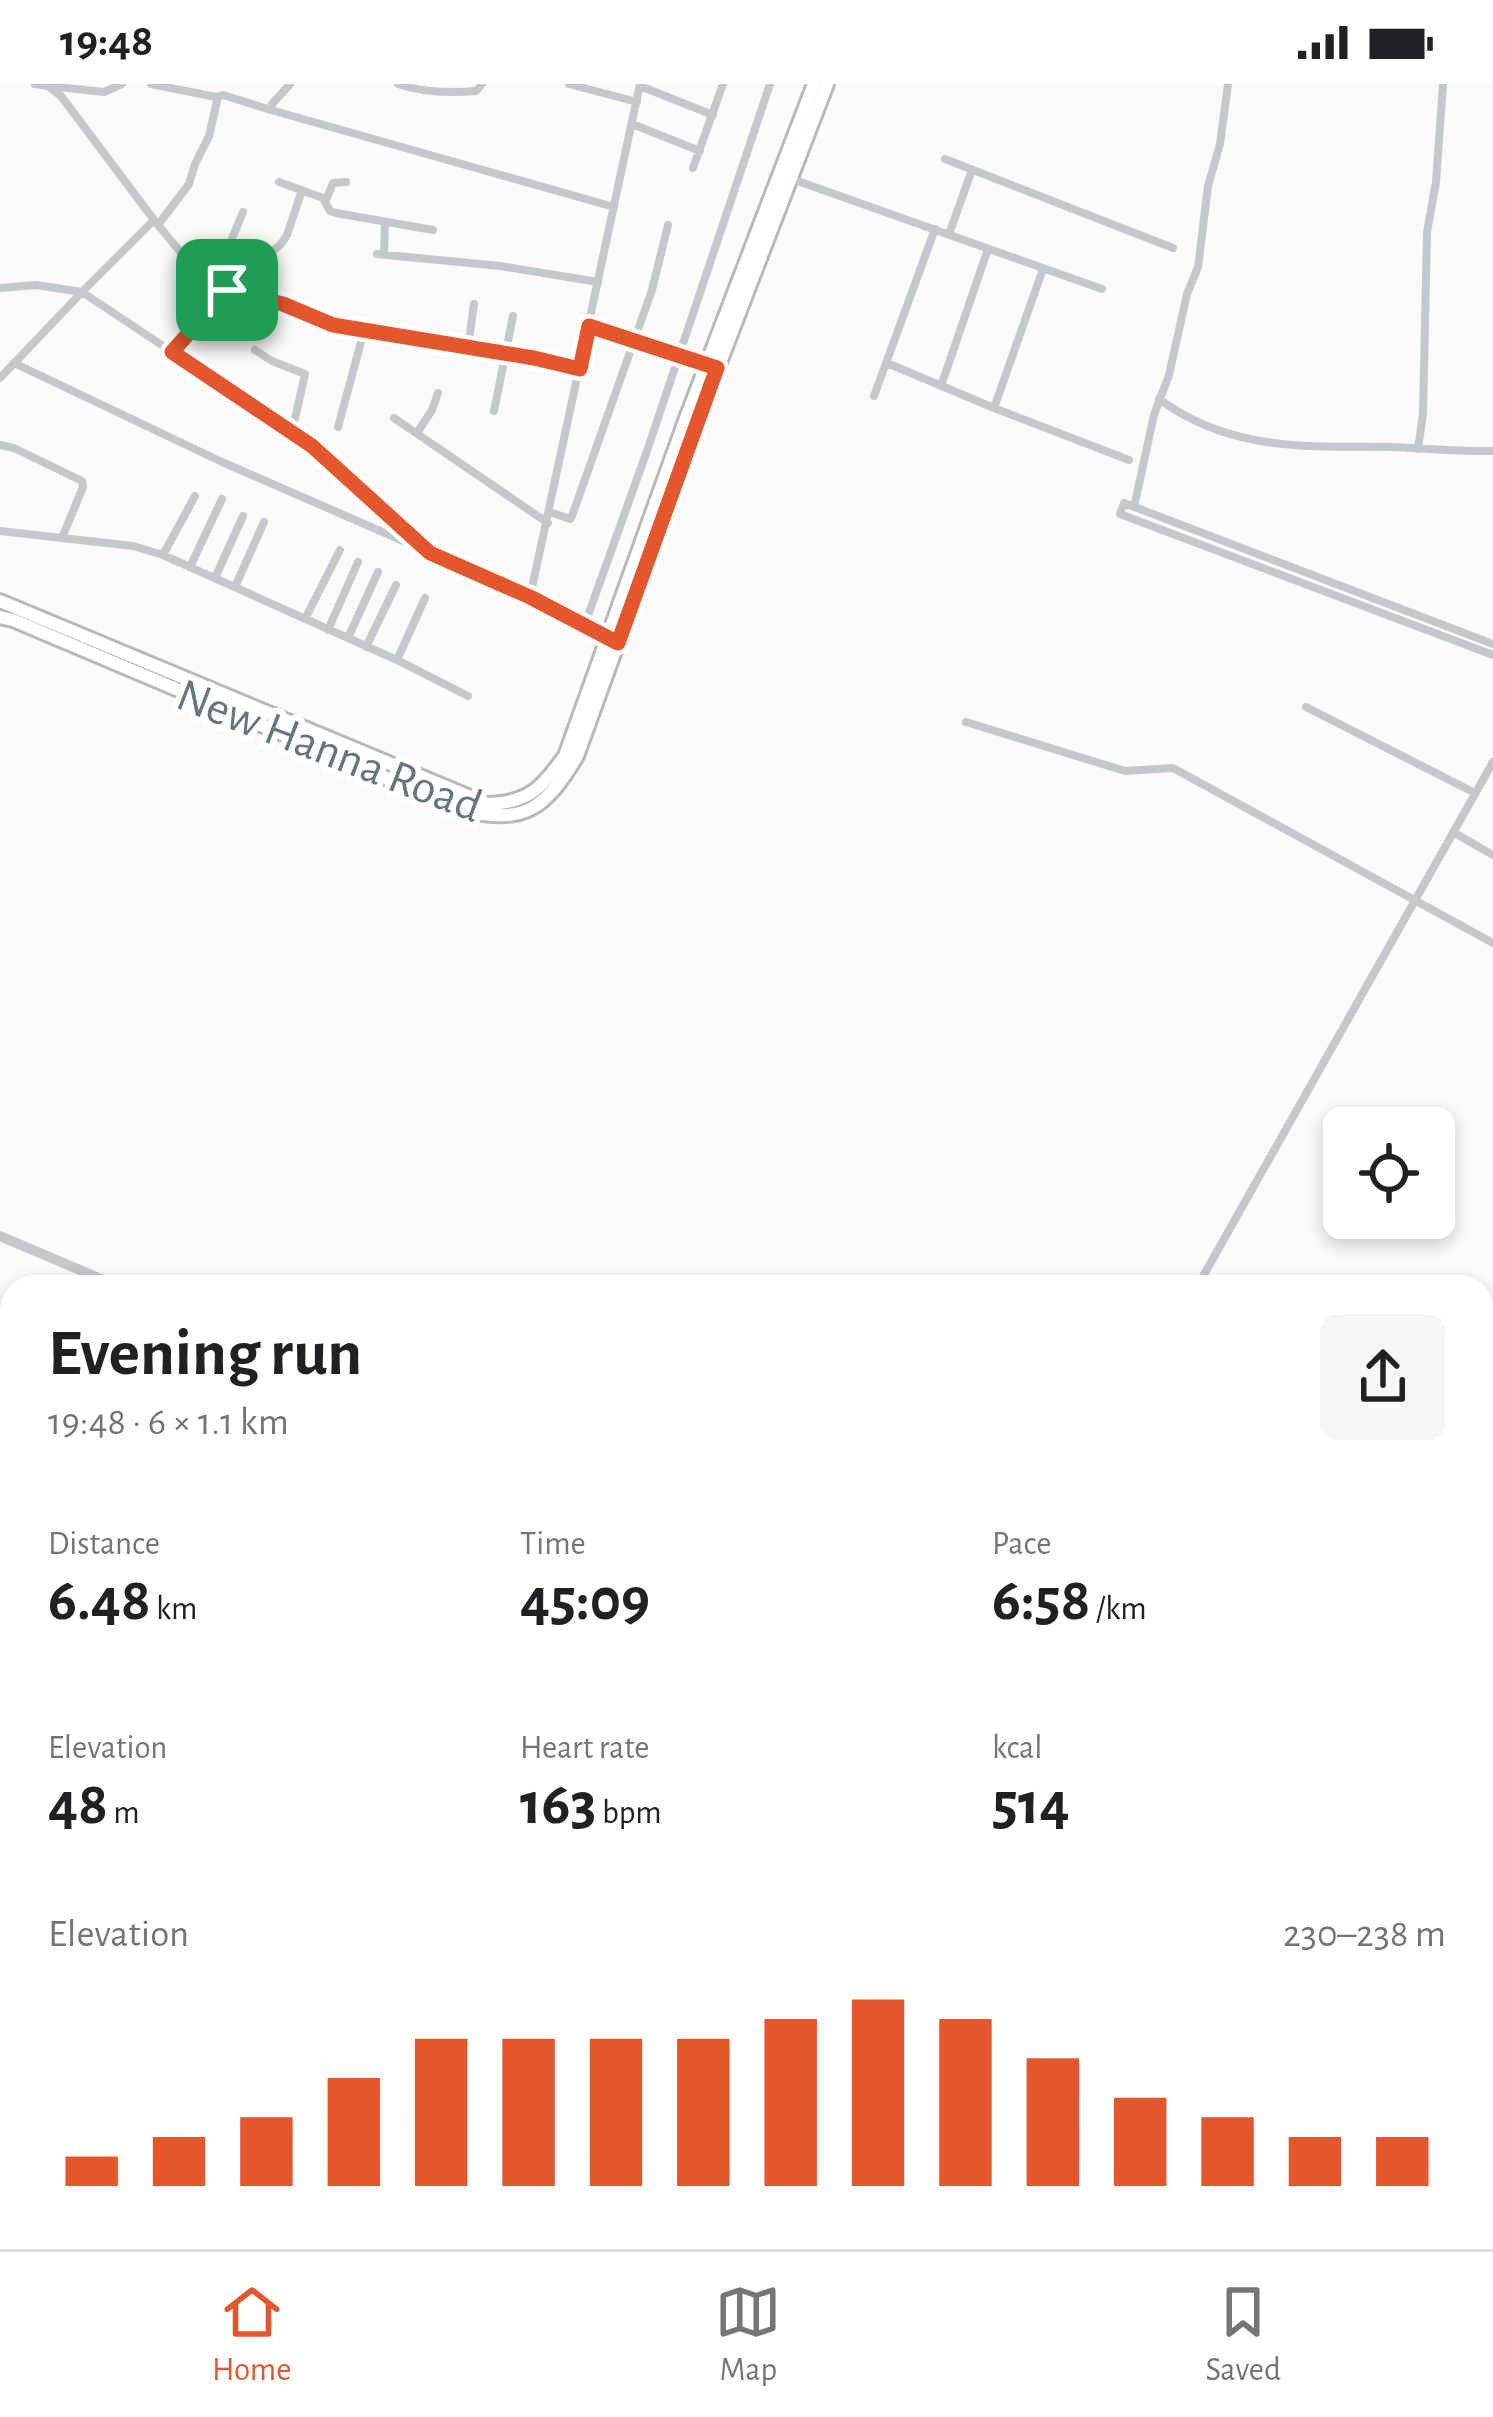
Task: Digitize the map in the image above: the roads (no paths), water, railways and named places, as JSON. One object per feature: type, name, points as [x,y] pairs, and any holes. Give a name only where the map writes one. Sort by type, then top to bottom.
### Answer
[{"type":"main road","name":"New Hanna Road","points":[[0,601],[487,805],[514,804],[532,794],[565,756],[613,640],[814,84]]},
{"type":"main road","name":"New Hanna Road","points":[[712,366],[826,84]]},
{"type":"main road","name":"New Hanna Road","points":[[0,617],[462,810],[493,817],[520,815],[560,784],[577,756],[613,640]]},
{"type":"street","points":[[35,84],[104,92],[122,84]]},
{"type":"street","points":[[151,84],[223,95],[614,207]]},
{"type":"street","points":[[272,110],[290,84]]},
{"type":"street","points":[[398,84],[465,92],[476,91],[482,84]]},
{"type":"street","points":[[568,84],[637,102]]},
{"type":"street","points":[[693,168],[723,84]]},
{"type":"street","points":[[585,624],[770,84]]},
{"type":"street","points":[[1134,506],[1187,294],[1198,267],[1228,84]]},
{"type":"street","points":[[1418,448],[1427,232],[1443,84]]},
{"type":"street","points":[[530,597],[640,85],[713,115]]},
{"type":"street","points":[[53,86],[233,316]]},
{"type":"street","points":[[0,378],[189,184],[209,136],[218,97]]},
{"type":"street","points":[[632,124],[700,151]]},
{"type":"street","points":[[945,159],[1173,248]]},
{"type":"street","points":[[949,234],[972,170]]},
{"type":"street","points":[[790,178],[1102,290]]},
{"type":"street","points":[[279,182],[326,200]]},
{"type":"street","points":[[346,182],[333,183],[326,200],[336,213],[433,230]]},
{"type":"street","points":[[172,352],[217,299],[281,244],[302,190]]},
{"type":"street","points":[[243,212],[227,246],[255,265]]},
{"type":"street","points":[[386,222],[381,254],[598,282]]},
{"type":"street","points":[[394,418],[549,518],[570,519],[658,269],[668,225]]},
{"type":"street","points":[[874,396],[935,229]]},
{"type":"street","points":[[940,386],[988,249]]},
{"type":"street","points":[[994,408],[1043,269]]},
{"type":"street","points":[[0,288],[36,285],[82,292],[312,446],[430,553]]},
{"type":"street","points":[[227,290],[283,304],[333,325],[580,369]]},
{"type":"street","points":[[468,348],[474,304]]},
{"type":"street","points":[[494,412],[512,316]]},
{"type":"street","points":[[589,326],[712,366]]},
{"type":"street","points":[[338,428],[364,331]]},
{"type":"street","points":[[255,350],[305,374],[292,432]]},
{"type":"street","points":[[14,363],[222,462],[530,597],[613,640]]},
{"type":"street","points":[[887,363],[1129,460]]},
{"type":"street","points":[[417,433],[438,393]]},
{"type":"street","points":[[1160,399],[1199,425],[1289,445],[1493,451]]},
{"type":"street","points":[[0,445],[82,481],[62,538]]},
{"type":"street","points":[[163,555],[195,496]]},
{"type":"street","points":[[190,567],[222,499]]},
{"type":"street","points":[[1493,644],[1124,503],[1120,514],[1493,656]]},
{"type":"street","points":[[215,578],[243,517]]},
{"type":"street","points":[[235,587],[264,522]]},
{"type":"street","points":[[0,531],[134,546],[163,555],[468,696]]},
{"type":"street","points":[[305,619],[340,550]]},
{"type":"street","points":[[328,630],[358,562]]},
{"type":"street","points":[[348,638],[378,572]]},
{"type":"street","points":[[365,646],[396,585]]},
{"type":"street","points":[[397,660],[425,598]]},
{"type":"street","points":[[1306,707],[1475,793]]},
{"type":"street","points":[[966,722],[1125,771],[1173,768],[1493,943]]},
{"type":"street","points":[[1204,1275],[1493,763]]},
{"type":"street","points":[[1453,832],[1493,856]]},
{"type":"street","points":[[0,1236],[92,1275]]}]
